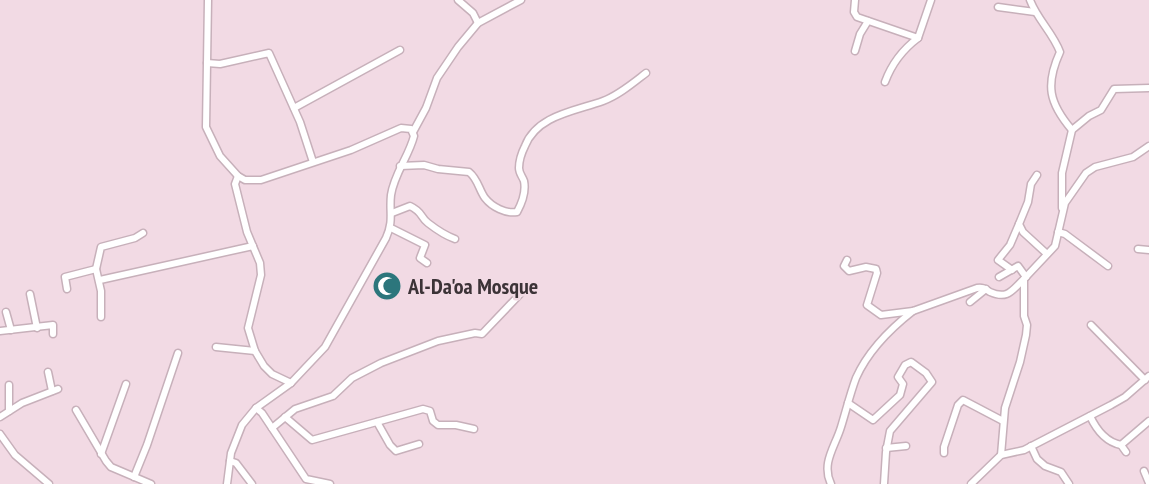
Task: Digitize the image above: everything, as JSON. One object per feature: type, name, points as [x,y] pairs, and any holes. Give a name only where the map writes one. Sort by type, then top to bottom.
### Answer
[{"type":"street","points":[[208,0],[206,127],[210,140],[220,156],[238,176],[245,180],[261,180],[351,150],[401,128],[408,127],[413,132]]},
{"type":"street","points":[[458,0],[473,13],[478,23]]},
{"type":"street","points":[[227,484],[231,453],[242,425],[256,408],[291,383],[325,347],[391,228],[391,195],[400,166],[413,140],[413,132],[426,108],[437,78],[478,23],[521,0]]},
{"type":"street","points":[[855,0],[854,12],[857,17],[918,38]]},
{"type":"street","points":[[885,82],[890,68],[905,48],[918,38],[931,0]]},
{"type":"street","points":[[1030,0],[1045,29],[1057,43],[1060,52],[1051,80],[1053,105],[1072,130]]},
{"type":"street","points":[[998,7],[1035,12]]},
{"type":"street","points":[[855,51],[860,34],[868,21]]},
{"type":"street","points":[[294,108],[400,50]]},
{"type":"street","points":[[207,63],[220,64],[268,52],[294,108],[314,162]]},
{"type":"street","points":[[400,166],[424,165],[438,169],[469,172],[473,175],[485,198],[510,214],[517,212],[525,190],[518,171],[525,144],[535,130],[549,120],[605,100],[626,89],[646,73]]},
{"type":"street","points":[[1062,214],[1062,173],[1072,130],[1089,116],[1101,110],[1114,89],[1149,88]]},
{"type":"street","points":[[847,260],[844,266],[849,271],[866,267],[876,269],[877,273],[868,307],[881,315],[913,311],[977,288],[986,289],[1000,296],[1007,295],[1055,246],[1065,203],[1086,173],[1095,167],[1134,157],[1149,146]]},
{"type":"street","points":[[1012,270],[998,260],[1010,245],[1028,202],[1031,184],[1037,174]]},
{"type":"street","points":[[238,176],[235,184],[247,232],[260,263],[261,274],[248,328],[255,351],[264,366],[272,374],[291,383]]},
{"type":"street","points":[[392,213],[410,206],[422,213],[426,222],[442,235],[454,239]]},
{"type":"street","points":[[1019,224],[1023,232],[1047,254]]},
{"type":"street","points":[[391,228],[425,246],[420,258],[427,263]]},
{"type":"street","points":[[1058,232],[1065,234],[1108,266]]},
{"type":"street","points":[[101,317],[100,280],[96,269],[101,247],[135,238],[143,233]]},
{"type":"street","points":[[100,280],[253,246]]},
{"type":"street","points":[[1138,249],[1149,250]]},
{"type":"street","points":[[999,277],[1018,266],[1025,278],[1024,316],[1027,325],[1020,362],[1008,396],[1003,421],[1001,455]]},
{"type":"street","points":[[67,289],[65,277],[96,269]]},
{"type":"street","points":[[970,302],[986,289]]},
{"type":"street","points":[[272,428],[296,409],[333,396],[352,378],[381,363],[438,341],[475,333],[482,334],[523,291]]},
{"type":"street","points":[[30,294],[37,328]]},
{"type":"street","points":[[831,484],[826,469],[857,375],[873,349],[913,311]]},
{"type":"street","points":[[6,312],[11,330]]},
{"type":"street","points":[[0,331],[53,325],[53,333]]},
{"type":"street","points":[[971,484],[1001,455],[1031,446],[1090,416],[1125,397],[1147,378],[1091,325]]},
{"type":"street","points":[[216,348],[255,351]]},
{"type":"street","points":[[134,477],[178,353]]},
{"type":"street","points":[[848,404],[873,420],[900,395],[903,384],[898,377],[905,365],[911,362],[926,373],[932,382],[890,431],[886,448],[885,484]]},
{"type":"street","points":[[0,417],[22,403],[55,390],[48,372]]},
{"type":"street","points":[[101,454],[126,384]]},
{"type":"street","points":[[9,385],[9,411]]},
{"type":"street","points":[[944,453],[958,405],[963,400],[1003,421]]},
{"type":"street","points":[[256,408],[262,413],[306,479],[330,484]]},
{"type":"street","points":[[285,417],[312,440],[427,409],[433,421],[438,425],[456,424],[474,429]]},
{"type":"street","points":[[76,410],[111,467],[151,484]]},
{"type":"street","points":[[1090,416],[1102,435],[1112,443],[1121,445],[1126,452]]},
{"type":"street","points":[[1121,445],[1149,421]]},
{"type":"street","points":[[377,422],[396,451],[418,444]]},
{"type":"street","points":[[0,434],[15,455],[44,483]]},
{"type":"street","points":[[886,448],[906,446]]},
{"type":"street","points":[[1031,446],[1037,459],[1045,466],[1061,472],[1069,484]]},
{"type":"street","points":[[230,461],[236,463],[252,484]]},
{"type":"street","points":[[1144,471],[1149,483]]},
{"type":"place","name":"Al-Da'oa Mosque","points":[[387,286]]}]
